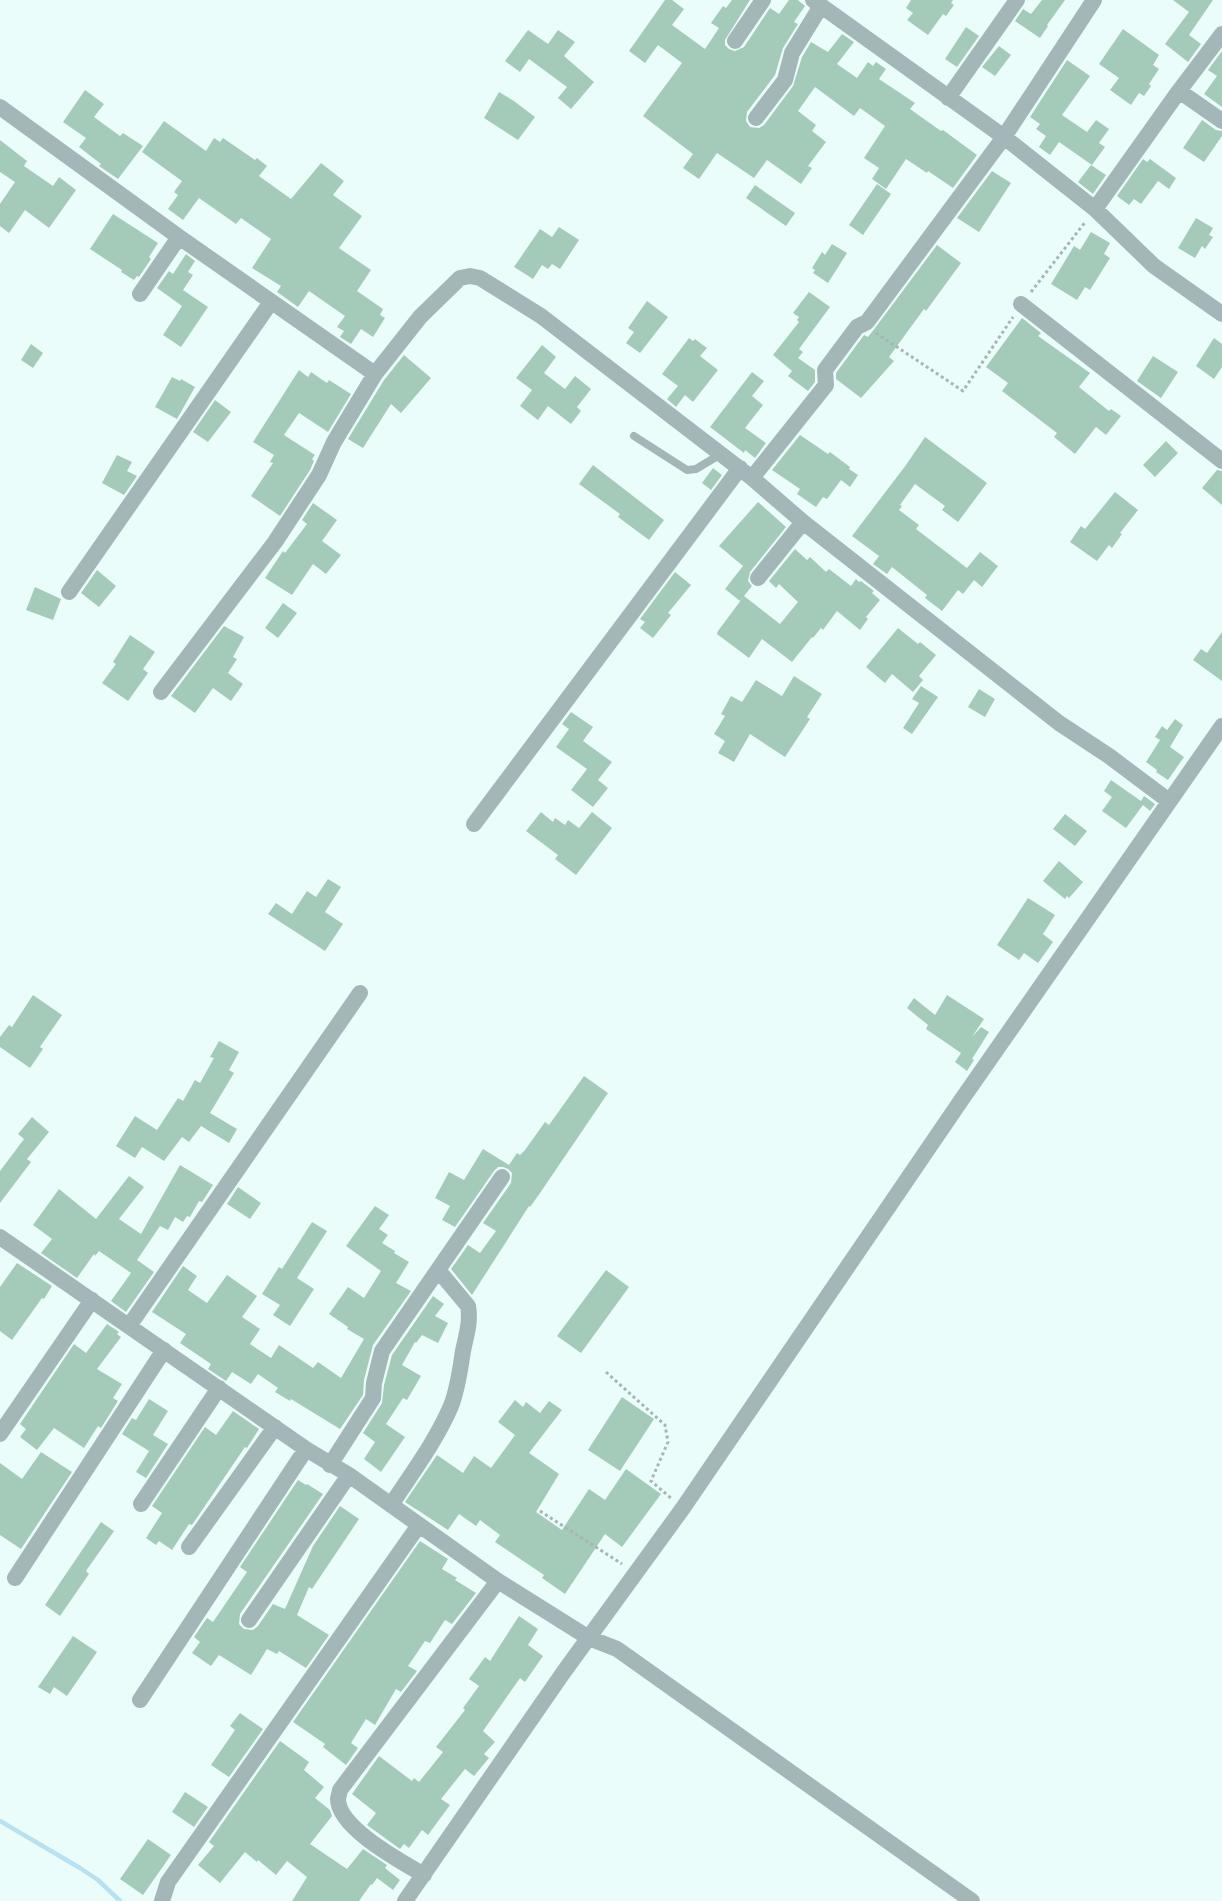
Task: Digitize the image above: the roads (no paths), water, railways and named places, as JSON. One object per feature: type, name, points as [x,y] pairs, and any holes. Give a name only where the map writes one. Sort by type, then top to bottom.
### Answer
[{"type":"street","points":[[735,41],[763,0]]},
{"type":"street","points":[[948,98],[1017,0]]},
{"type":"street","points":[[474,824],[746,473],[826,385],[825,370],[857,327],[867,322],[1004,137],[1094,0]]},
{"type":"street","points":[[756,118],[785,80],[792,53],[817,3],[1004,137],[1095,209],[1154,266],[1222,314]]},
{"type":"street","points":[[1095,209],[1222,34]]},
{"type":"street","points":[[1179,92],[1222,122]]},
{"type":"street","points":[[0,107],[179,237],[375,374]]},
{"type":"street","points":[[140,294],[179,237]]},
{"type":"street","points":[[160,693],[275,542],[319,475],[334,441],[375,374],[420,317],[460,278],[470,276],[480,278],[541,316],[746,473],[803,522],[1059,723],[1109,756],[1169,801]]},
{"type":"street","points":[[69,592],[271,302]]},
{"type":"street","points":[[1021,304],[1222,461]]},
{"type":"street","points":[[758,578],[803,522]]},
{"type":"street","points":[[405,1901],[563,1673],[683,1508],[1222,726]]},
{"type":"street","points":[[129,1326],[360,993]]},
{"type":"street","points":[[330,1465],[374,1398],[374,1383],[382,1351],[502,1177]]},
{"type":"street","points":[[0,1237],[498,1581],[589,1638],[617,1649],[972,1901]]},
{"type":"street","points":[[391,1505],[436,1434],[451,1405],[462,1367],[468,1336],[468,1305],[438,1270]]},
{"type":"street","points":[[0,1434],[92,1300]]},
{"type":"street","points":[[15,1578],[164,1350]]},
{"type":"street","points":[[141,1504],[219,1388]]},
{"type":"street","points":[[189,1547],[275,1426]]},
{"type":"street","points":[[140,1700],[306,1449]]},
{"type":"street","points":[[249,1620],[349,1476]]},
{"type":"street","points":[[162,1901],[168,1882],[419,1525]]},
{"type":"street","points":[[424,1875],[377,1847],[358,1832],[341,1810],[338,1799],[340,1790],[498,1581]]},
{"type":"lane","points":[[634,436],[687,470],[696,469],[721,454]]},
{"type":"waterway","points":[[0,1821],[80,1868],[98,1880],[120,1901]]}]
